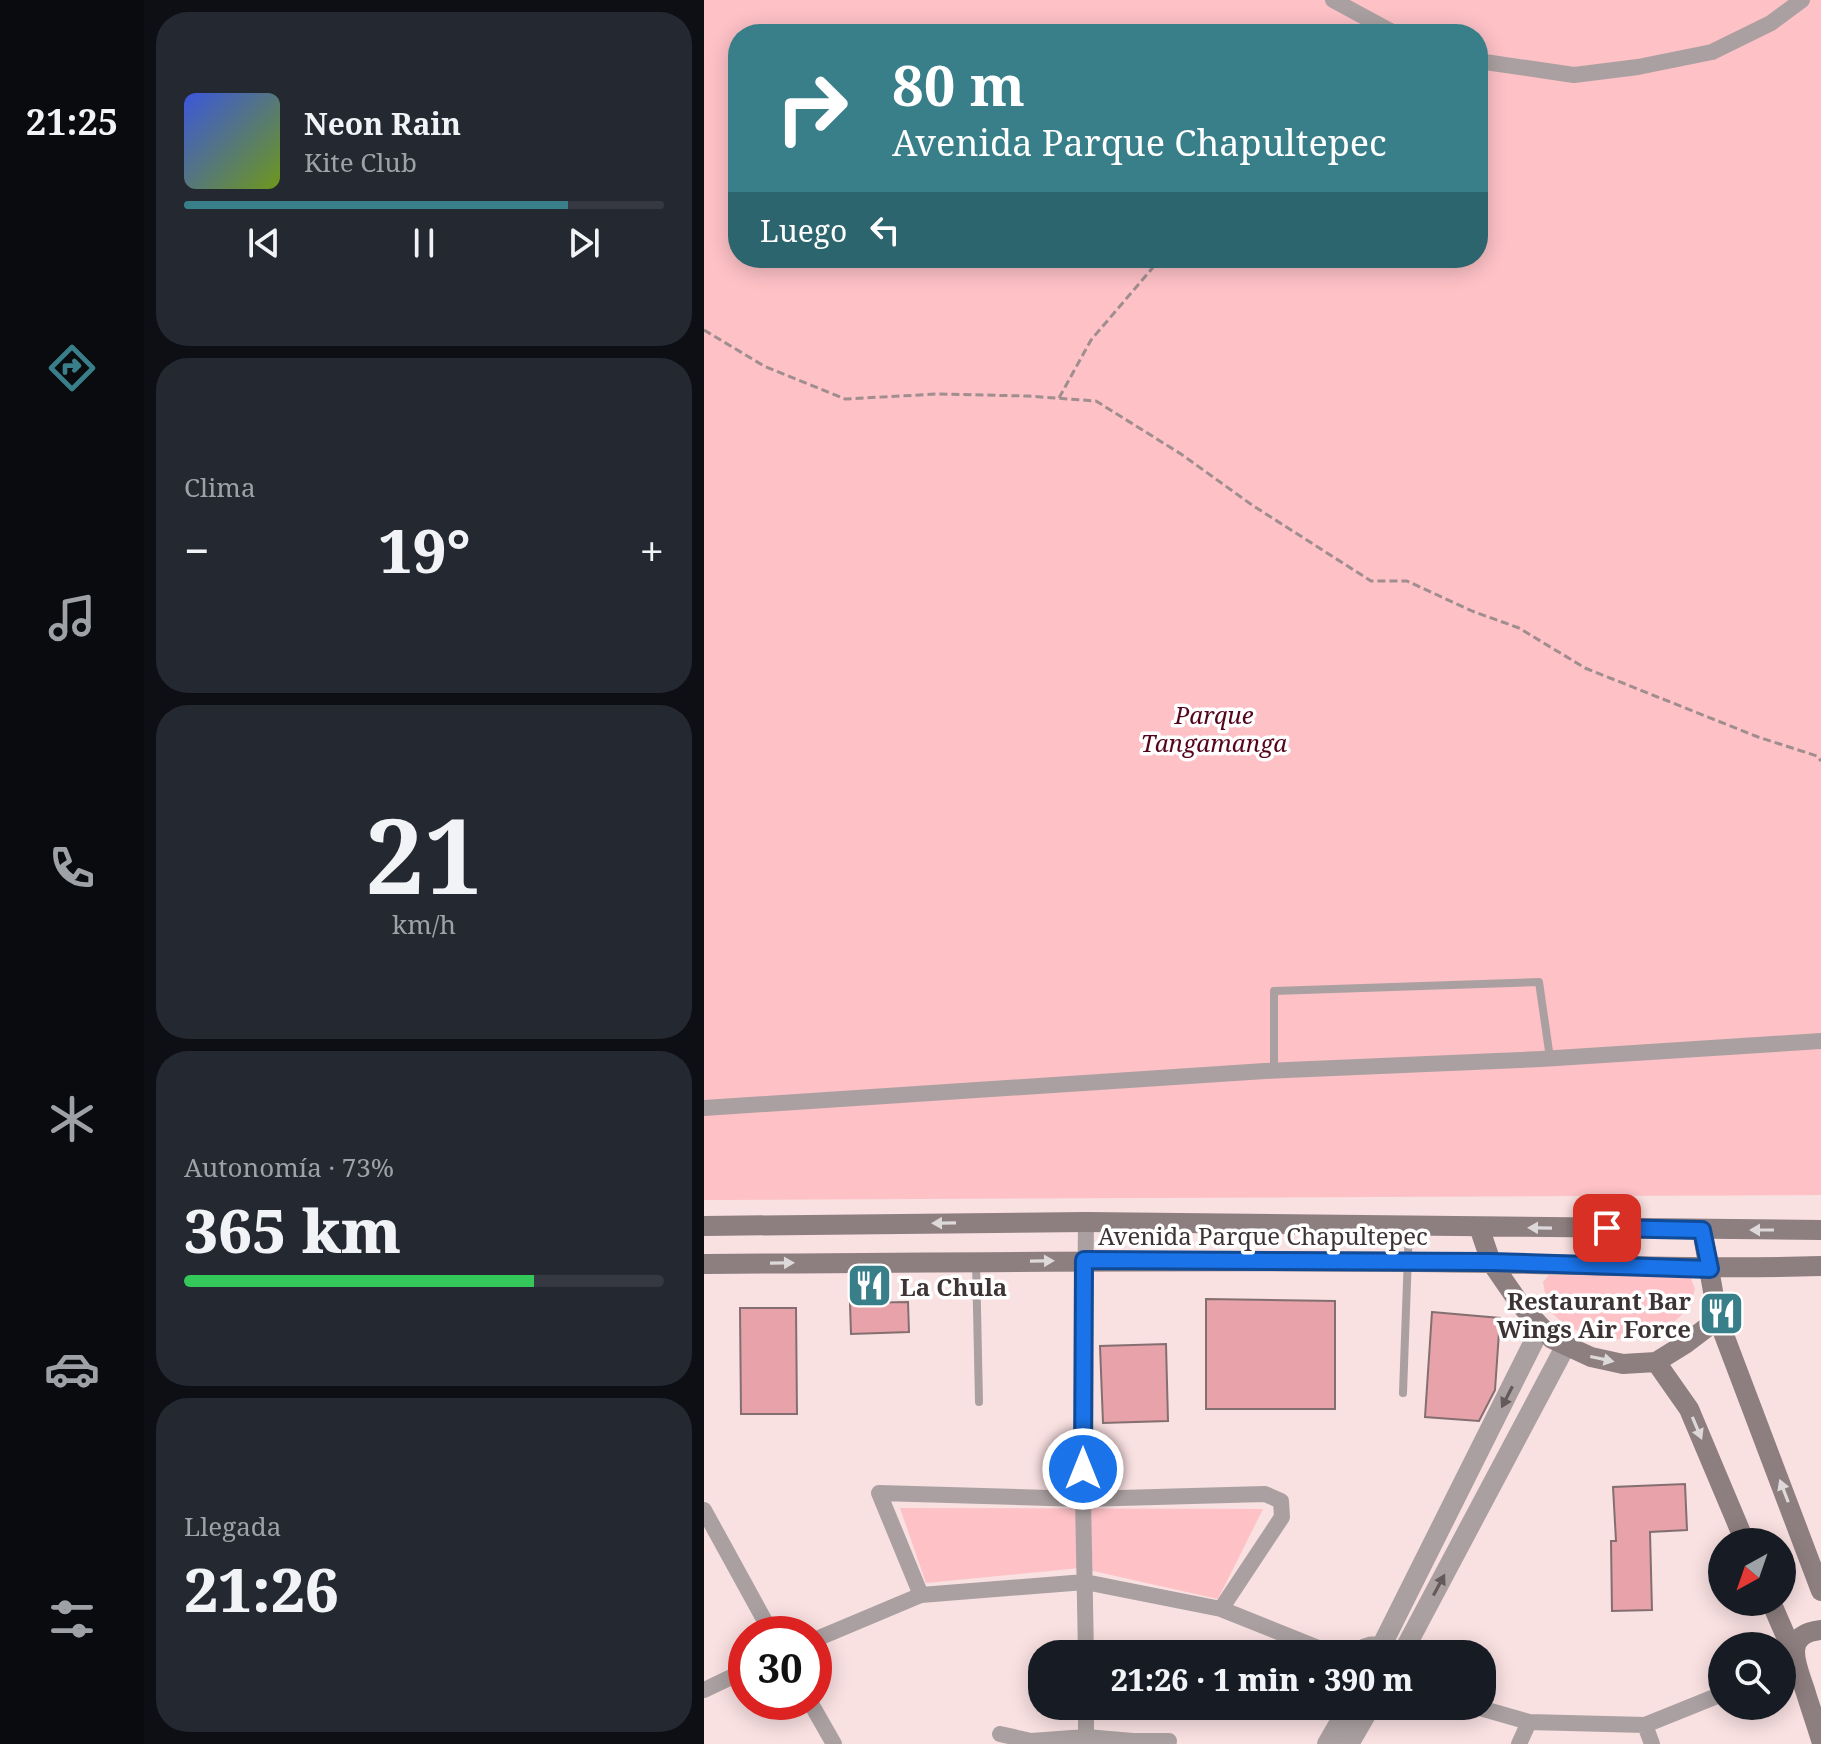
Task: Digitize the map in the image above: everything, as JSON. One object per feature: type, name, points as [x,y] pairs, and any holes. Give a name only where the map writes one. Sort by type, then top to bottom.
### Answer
[{"type":"main road","name":"Avenida Parque Chapultepec","points":[[704,1226],[1086,1222],[1821,1230]]},
{"type":"main road","points":[[1479,1227],[1491,1262],[1520,1304],[1552,1339],[1565,1347],[1623,1364],[1656,1362],[1718,1319]]},
{"type":"main road","points":[[1702,1230],[1718,1319],[1821,1591]]},
{"type":"main road","name":"Avenida Parque Chapultepec","points":[[704,1264],[1084,1260],[1491,1262],[1710,1269],[1821,1266]]},
{"type":"main road","points":[[1656,1362],[1689,1409],[1739,1528]]},
{"type":"main road","points":[[1796,1652],[1800,1638],[1808,1632],[1821,1630]]},
{"type":"main road","points":[[1796,1670],[1806,1680],[1821,1684]]},
{"type":"main road","points":[[1796,1676],[1821,1740]]},
{"type":"street","points":[[1333,0],[1377,24]]},
{"type":"street","points":[[1488,62],[1574,75],[1638,67],[1712,52],[1771,23],[1802,0]]},
{"type":"street","points":[[704,1108],[1274,1071],[1821,1041]]},
{"type":"street","points":[[1086,1222],[1083,1499],[1086,1640]]},
{"type":"street","points":[[1393,1640],[1541,1327]]},
{"type":"street","points":[[1409,1640],[1565,1347]]},
{"type":"street","points":[[921,1595],[879,1493],[1083,1499],[1265,1494],[1281,1501],[1282,1517],[1221,1609]]},
{"type":"street","points":[[704,1510],[762,1616]]},
{"type":"street","points":[[832,1632],[921,1595],[1085,1582],[1221,1609],[1298,1640]]},
{"type":"street","points":[[704,1690],[728,1679]]},
{"type":"street","points":[[1496,1713],[1529,1722],[1645,1725],[1708,1700]]},
{"type":"street","points":[[820,1720],[834,1744]]},
{"type":"street","points":[[1086,1720],[1086,1737]]},
{"type":"street","points":[[1327,1744],[1341,1720]]},
{"type":"street","points":[[1349,1744],[1363,1720]]},
{"type":"street","points":[[1519,1744],[1529,1722]]},
{"type":"street","points":[[1645,1725],[1652,1744]]},
{"type":"street","points":[[1000,1734],[1032,1743],[1086,1737],[1133,1743],[1169,1741]]},
{"type":"lane","points":[[1274,1071],[1274,991],[1539,982],[1550,1058]]},
{"type":"lane","points":[[1403,1393],[1409,1226]]},
{"type":"lane","points":[[976,1261],[979,1402]]},
{"type":"path","points":[[1059,398],[1091,340],[1152,268]]},
{"type":"path","points":[[704,330],[764,366],[845,399],[937,394],[1096,401],[1371,581],[1407,581],[1472,611],[1519,628],[1585,668],[1758,737],[1817,756],[1821,761]]},
{"type":"green space","name":"Parque Tangamanga","points":[[704,0],[1821,0],[1821,1195],[704,1200]]},
{"type":"green space","points":[[1549,1275],[1690,1276],[1695,1289],[1688,1307],[1665,1327],[1636,1338],[1604,1338],[1576,1330],[1553,1314],[1543,1282]]},
{"type":"green space","points":[[900,1508],[1263,1509],[1218,1599],[1080,1568],[926,1583]]},
{"type":"building","points":[[1206,1299],[1335,1301],[1335,1409],[1206,1409]]},
{"type":"building","points":[[908,1302],[909,1332],[851,1334],[850,1303]]},
{"type":"building","points":[[740,1308],[796,1308],[797,1414],[741,1414]]},
{"type":"building","points":[[1432,1312],[1500,1318],[1495,1390],[1479,1421],[1425,1417]]},
{"type":"building","points":[[1166,1344],[1168,1421],[1103,1423],[1100,1346]]},
{"type":"building","points":[[1685,1484],[1687,1530],[1650,1532],[1652,1610],[1612,1611],[1611,1541],[1616,1541],[1613,1487]]},
{"type":"place","name":"La Chula","points":[[869,1286]]},
{"type":"place","name":"Restaurant Bar Wings Air Force","points":[[1722,1314]]},
{"type":"route","points":[[1083,1469],[1084,1260],[1491,1262],[1710,1269],[1702,1230],[1607,1228]]}]
